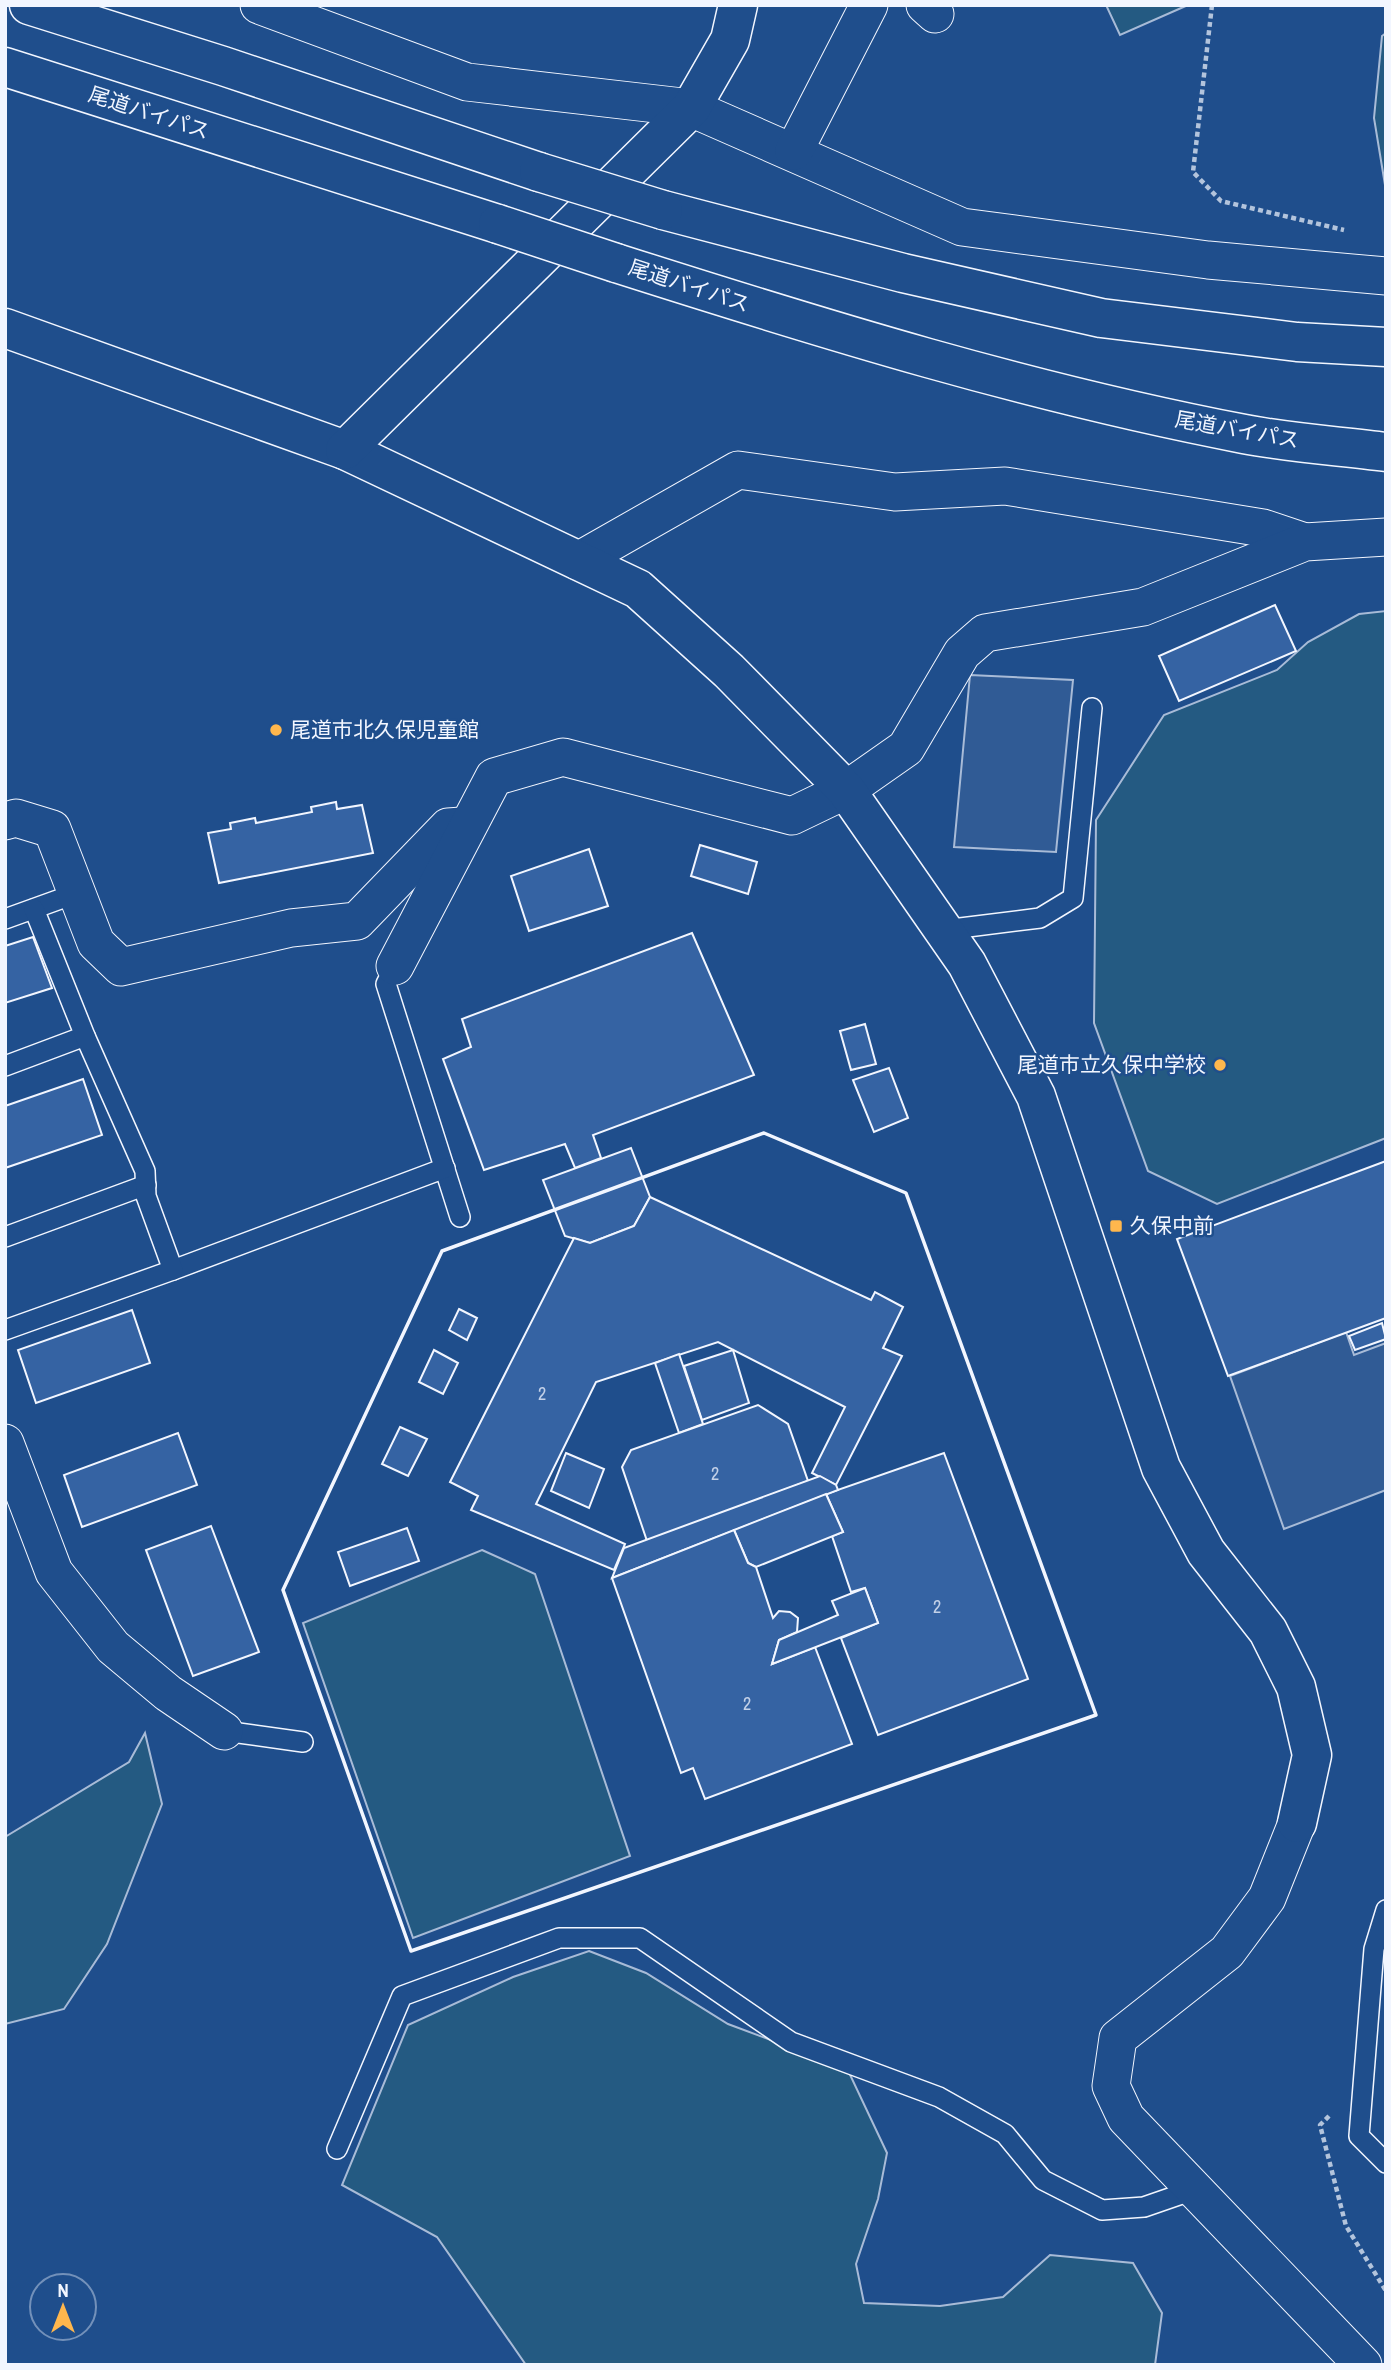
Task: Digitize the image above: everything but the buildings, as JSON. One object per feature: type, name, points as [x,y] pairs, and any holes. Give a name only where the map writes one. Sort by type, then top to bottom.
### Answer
[{"type":"main road","points":[[29,5],[223,66],[538,172],[663,210],[903,273],[1101,318],[1297,342],[1386,347]]},
{"type":"main road","points":[[345,450],[691,108],[730,40],[738,5]]},
{"type":"main road","name":"尾道バイパス","points":[[5,67],[941,364],[1100,404],[1247,435],[1386,452]]},
{"type":"main road","points":[[5,328],[345,450],[638,589],[729,671],[846,790],[967,964],[1036,1096],[1161,1468],[1206,1552],[1268,1631],[1296,1687],[1312,1755],[1297,1824]]},
{"type":"street","points":[[258,5],[467,82],[691,108],[794,151],[962,228],[1208,260],[1386,276]]},
{"type":"street","points":[[794,151],[869,5]]},
{"type":"street","points":[[579,561],[738,470],[895,492],[1005,486],[1263,528],[1305,542]]},
{"type":"street","points":[[395,966],[466,825],[494,777],[562,757],[792,816],[846,790],[906,748],[962,653],[985,633],[1143,607],[1305,542],[1386,537]]},
{"type":"street","points":[[5,821],[16,818],[52,829],[96,943],[121,967],[290,929],[357,921],[449,827],[466,825]]},
{"type":"street","points":[[5,1443],[54,1572],[113,1647],[168,1693],[225,1731]]},
{"type":"street","points":[[1297,1824],[1267,1898],[1227,1952],[1118,2038],[1111,2086],[1126,2118],[1363,2365]]},
{"type":"lane","points":[[944,930],[1040,918],[1073,898],[1092,708]]},
{"type":"lane","points":[[5,919],[77,893]]},
{"type":"lane","points":[[34,909],[85,1037],[145,1171],[146,1196],[173,1270]]},
{"type":"lane","points":[[395,966],[386,984],[460,1217]]},
{"type":"lane","points":[[5,1066],[85,1037]]},
{"type":"lane","points":[[5,1330],[445,1168]]},
{"type":"lane","points":[[5,1237],[146,1185]]},
{"type":"lane","points":[[225,1731],[303,1742]]},
{"type":"lane","points":[[1386,1910],[1374,1949],[1359,2136],[1386,2163]]},
{"type":"lane","points":[[337,2149],[402,1996],[559,1938],[640,1938],[791,2042],[939,2097],[1005,2134],[1042,2180],[1102,2210],[1144,2207],[1196,2189]]},
{"type":"path","points":[[1212,5],[1193,172],[1221,201],[1348,230]]},
{"type":"path","points":[[1364,2081],[1320,2126],[1346,2226],[1386,2291]]},
{"type":"shaded area","points":[[1106,5],[1188,5],[1120,35]]},
{"type":"shaded area","points":[[1386,33],[1386,191],[1374,118],[1382,36]]},
{"type":"shaded area","points":[[1386,611],[1386,1138],[1217,1204],[1148,1171],[1094,1023],[1096,820],[1164,715],[1277,670],[1308,642],[1359,614]]},
{"type":"shaded area","points":[[970,675],[1073,680],[1056,852],[954,847]]},
{"type":"shaded area","points":[[1346,1332],[1354,1355],[1386,1343],[1386,1490],[1284,1529],[1230,1376]]},
{"type":"shaded area","points":[[482,1550],[535,1574],[630,1856],[413,1938],[303,1623]]},
{"type":"shaded area","points":[[145,1733],[162,1804],[107,1944],[64,2009],[5,2024],[5,1837],[129,1762]]},
{"type":"shaded area","points":[[589,1951],[646,1973],[728,2024],[845,2064],[887,2153],[878,2199],[856,2264],[864,2303],[940,2306],[1003,2297],[1050,2255],[1133,2263],[1162,2313],[1155,2365],[526,2365],[437,2237],[342,2185],[408,2025],[513,1977]]},
{"type":"wall","points":[[764,1133],[906,1193],[1096,1715],[411,1951],[283,1590],[442,1251],[764,1133]]},
{"type":"place","name":"尾道市北久保児童館","points":[[276,730]]},
{"type":"place","name":"尾道市立久保中学校","points":[[1220,1065]]},
{"type":"place","name":"久保中前","points":[[1116,1226]]}]
